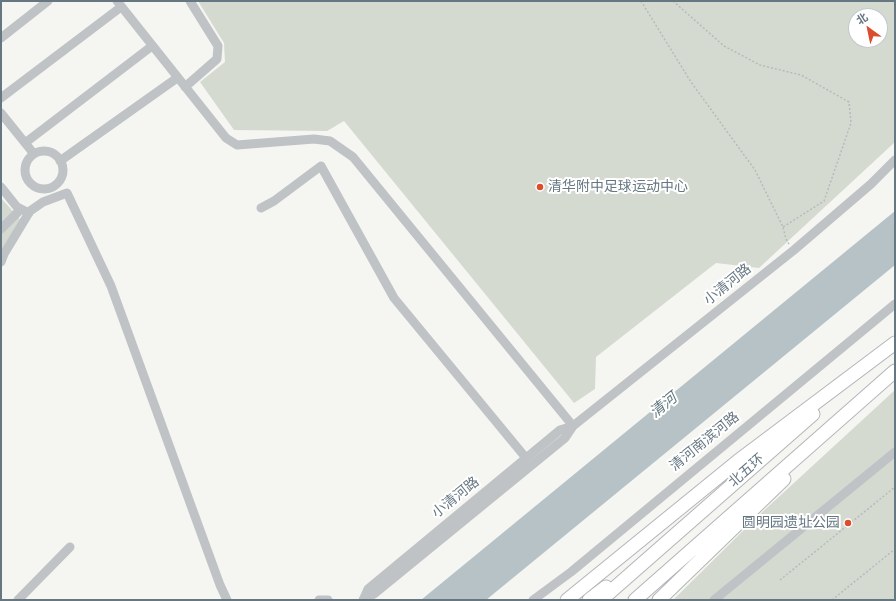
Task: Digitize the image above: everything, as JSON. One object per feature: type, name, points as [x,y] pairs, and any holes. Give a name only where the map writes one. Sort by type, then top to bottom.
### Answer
[{"type":"highway","name":"北五环","points":[[601,600],[895,343]]},
{"type":"highway","points":[[567,600],[738,461],[895,343]]},
{"type":"highway","name":"北五环","points":[[635,600],[895,372]]},
{"type":"highway","points":[[659,600],[895,372]]},
{"type":"highway","points":[[589,600],[697,515]]},
{"type":"street","points":[[1,38],[48,1]]},
{"type":"street","points":[[185,87],[217,59],[218,46],[190,1]]},
{"type":"street","points":[[1,98],[119,4],[226,138],[237,145],[314,139],[330,141],[353,156],[573,426]]},
{"type":"street","points":[[25,143],[152,46]]},
{"type":"street","points":[[60,161],[177,78]]},
{"type":"street","points":[[1,113],[34,154]]},
{"type":"street","points":[[46,152],[51,153],[60,161],[62,172],[61,178],[52,187],[46,189],[39,188],[33,186],[28,181],[25,169],[26,163],[34,154],[46,152]]},
{"type":"street","name":"小清河路","points":[[363,600],[374,594],[559,443],[565,438],[573,426],[794,250],[871,184],[895,160]]},
{"type":"street","points":[[261,208],[274,201],[321,166],[394,298],[526,458]]},
{"type":"street","points":[[57,183],[67,194],[111,286],[217,577],[228,600]]},
{"type":"street","points":[[1,187],[16,207],[29,213]]},
{"type":"street","points":[[1,262],[4,254],[29,213],[43,202],[67,194]]},
{"type":"street","points":[[1,229],[21,209]]},
{"type":"street","name":"清河南滨河路","points":[[533,600],[570,572],[895,304]]},
{"type":"street","name":"小清河路","points":[[363,600],[368,589],[526,458],[560,430],[573,426]]},
{"type":"street","points":[[714,600],[895,452]]},
{"type":"street","points":[[18,600],[70,547]]},
{"type":"street","points":[[319,600],[328,600]]},
{"type":"path","points":[[641,1],[691,82],[755,170],[783,227],[786,239],[794,250]]},
{"type":"path","points":[[673,1],[724,46],[760,65],[801,75],[849,102],[851,123],[824,201],[783,227]]},
{"type":"path","points":[[780,580],[895,487]]},
{"type":"path","points":[[832,600],[895,549]]},
{"type":"shaded area","points":[[198,1],[895,1],[895,142],[759,268],[716,263],[596,357],[595,389],[574,403],[344,121],[327,131],[234,130],[200,82],[225,62],[224,43]]},
{"type":"shaded area","points":[[1,198],[20,219],[1,254]]},
{"type":"shaded area","name":"圆明园遗址公园","points":[[895,390],[895,600],[673,600],[758,516]]},
{"type":"water","name":"清河","points":[[895,211],[895,265],[486,600],[421,600]]},
{"type":"place","name":"清华附中足球运动中心","points":[[540,187]]},
{"type":"place","name":"圆明园遗址公园","points":[[848,523]]}]
